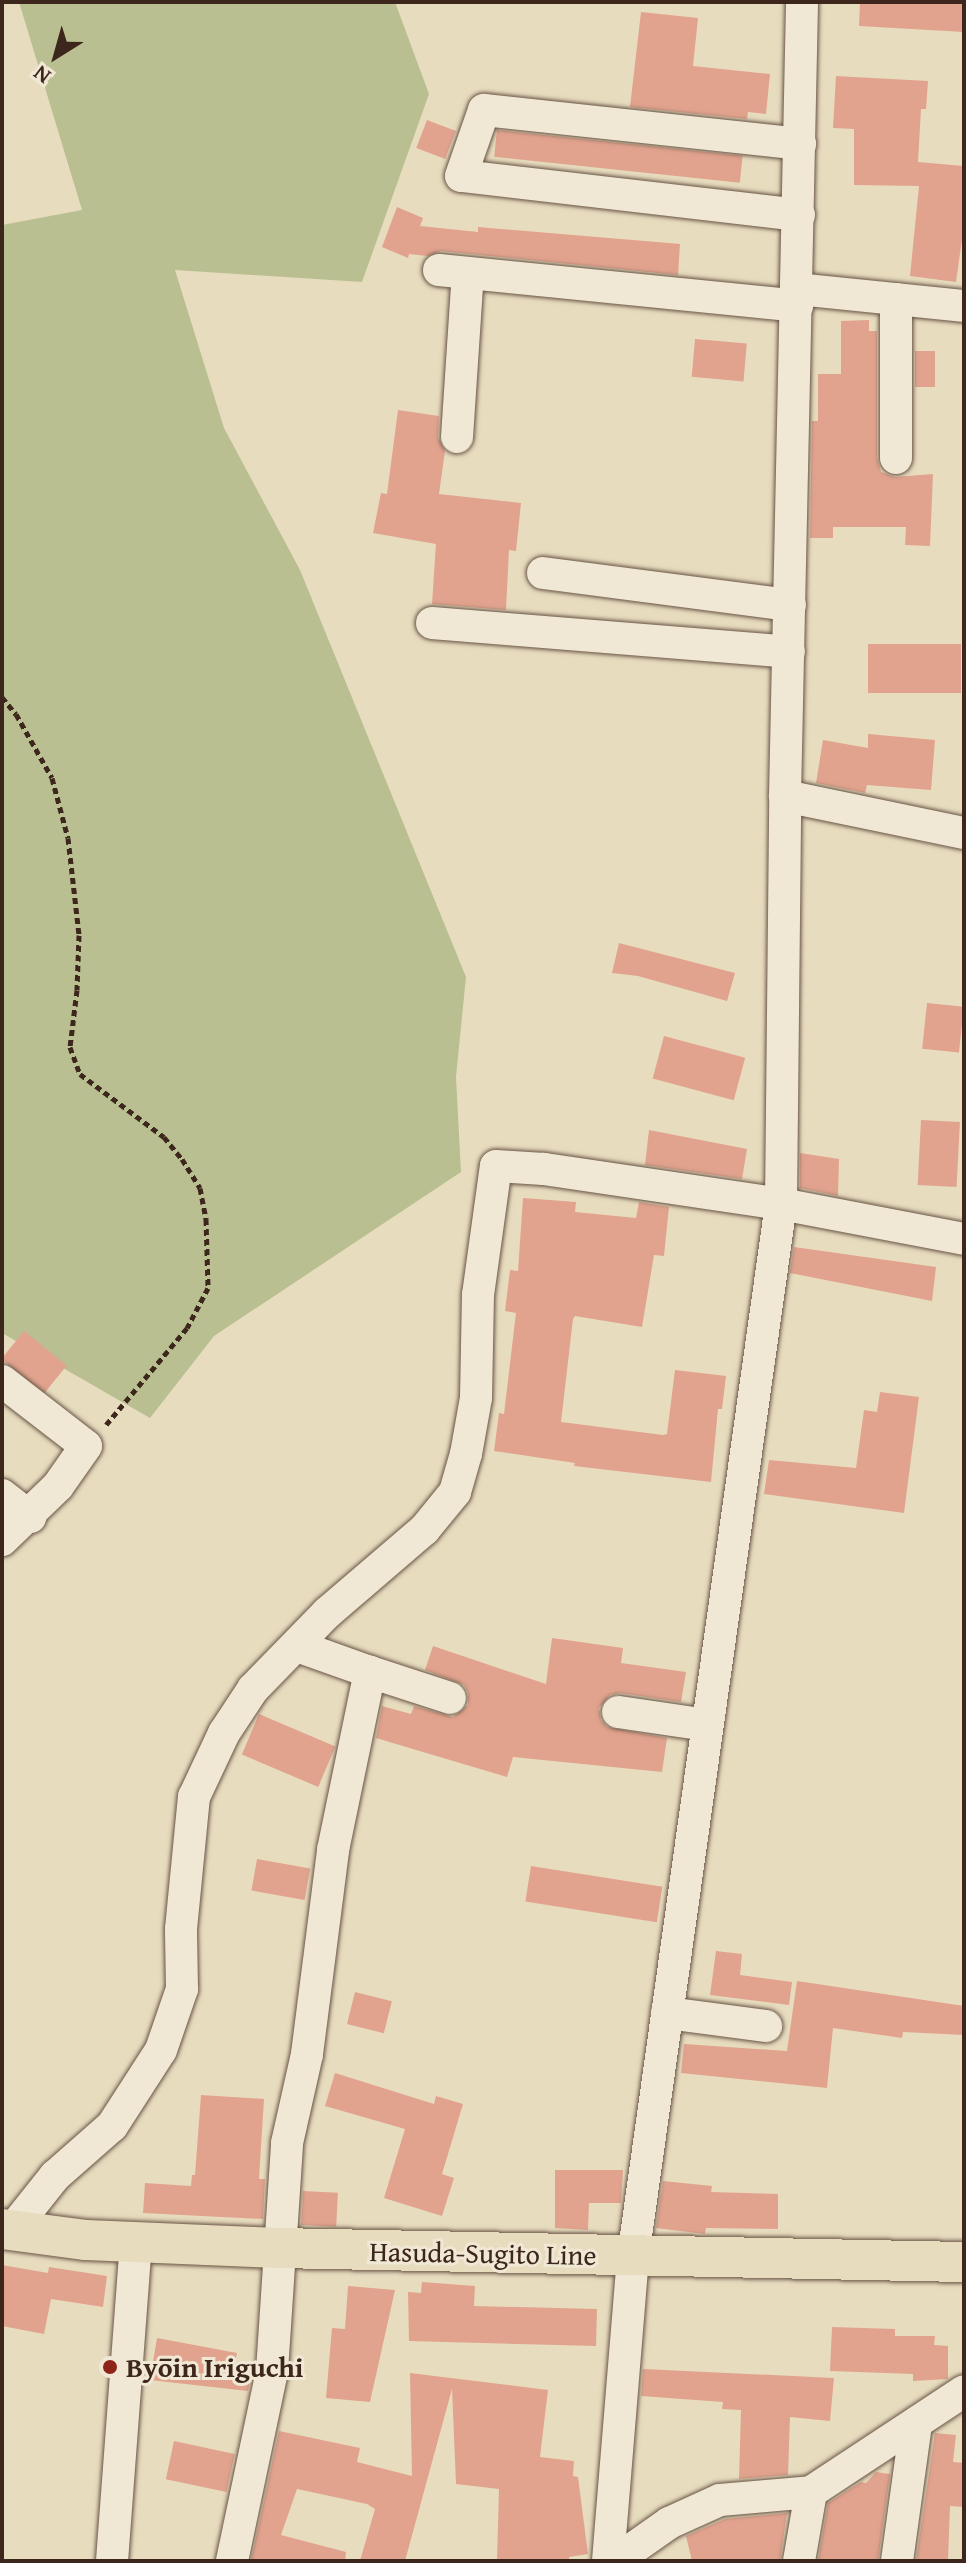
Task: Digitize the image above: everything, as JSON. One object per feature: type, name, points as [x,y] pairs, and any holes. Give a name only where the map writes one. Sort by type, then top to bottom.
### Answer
[{"type":"main road","name":"Hasuda-Sugito Line","points":[[7,2230],[136,2243],[278,2248],[964,2262]]},
{"type":"street","points":[[608,2561],[633,2257],[781,1204],[785,796],[802,2]]},
{"type":"street","points":[[799,215],[461,176],[484,110],[800,144]]},
{"type":"street","points":[[457,437],[453,271],[797,297],[896,299],[964,306]]},
{"type":"street","points":[[896,299],[896,458]]},
{"type":"street","points":[[543,573],[790,605]]},
{"type":"street","points":[[432,623],[789,652]]},
{"type":"street","points":[[785,796],[964,833]]},
{"type":"street","points":[[7,2230],[55,2176],[112,2126],[161,2050],[182,1989],[181,1929],[194,1797],[224,1733],[253,1689],[327,1613],[395,1559],[455,1492],[466,1454],[476,1398],[478,1295],[496,1166],[544,1169],[781,1204],[964,1239]]},
{"type":"street","points":[[2,1381],[86,1446],[30,1517],[2,1540]]},
{"type":"street","points":[[2,1495],[30,1517]]},
{"type":"street","points":[[297,1646],[450,1698]]},
{"type":"street","points":[[232,2561],[272,2371],[287,2143],[307,2054],[333,1850],[370,1672]]},
{"type":"street","points":[[618,1712],[707,1725]]},
{"type":"street","points":[[667,2013],[766,2026]]},
{"type":"street","points":[[112,2561],[136,2243]]},
{"type":"street","points":[[615,2561],[669,2523],[720,2500],[811,2492],[964,2391]]},
{"type":"street","points":[[897,2561],[916,2424]]},
{"type":"street","points":[[799,2561],[811,2492]]},
{"type":"path","points":[[2,697],[16,714],[52,778],[68,838],[79,935],[77,990],[70,1047],[80,1074],[164,1137],[200,1188],[206,1219],[208,1288],[187,1328],[86,1446]]},
{"type":"green space","points":[[19,2],[395,2],[429,94],[362,282],[175,270],[224,428],[300,570],[466,977],[456,1077],[461,1172],[214,1336],[150,1418],[2,1333],[2,225],[82,210]]},
{"type":"building","points":[[860,2],[964,2],[964,32],[859,26]]},
{"type":"building","points":[[641,12],[698,18],[693,66],[770,74],[766,114],[748,112],[747,119],[630,107]]},
{"type":"building","points":[[836,76],[928,81],[926,109],[921,109],[918,162],[964,166],[964,225],[956,282],[910,276],[919,186],[854,185],[854,129],[833,128]]},
{"type":"building","points":[[427,120],[456,131],[445,159],[416,148]]},
{"type":"building","points":[[497,130],[743,156],[740,183],[494,157]]},
{"type":"building","points":[[397,207],[423,218],[420,226],[478,232],[478,227],[680,244],[678,275],[441,251],[428,256],[409,254],[408,258],[382,247]]},
{"type":"building","points":[[869,320],[869,331],[877,331],[877,458],[881,472],[895,477],[933,474],[930,546],[905,545],[906,527],[833,527],[833,538],[810,538],[812,421],[818,421],[818,374],[841,374],[841,321]]},
{"type":"building","points":[[695,339],[747,344],[743,381],[692,377]]},
{"type":"building","points":[[915,351],[935,351],[935,387],[915,387]]},
{"type":"building","points":[[398,410],[439,416],[438,437],[445,451],[439,494],[521,503],[516,551],[509,550],[506,610],[432,604],[436,544],[373,533],[381,493],[387,494]]},
{"type":"building","points":[[868,644],[961,644],[961,693],[868,693]]},
{"type":"building","points":[[868,734],[935,740],[931,790],[867,785],[865,793],[816,783],[823,740],[868,748]]},
{"type":"building","points":[[619,943],[735,973],[727,1001],[638,976],[612,973]]},
{"type":"building","points":[[927,1003],[964,1007],[959,1053],[922,1049]]},
{"type":"building","points":[[664,1036],[745,1058],[734,1100],[653,1079]]},
{"type":"building","points":[[921,1120],[960,1122],[957,1187],[918,1185]]},
{"type":"building","points":[[649,1130],[747,1149],[742,1179],[645,1165]]},
{"type":"building","points":[[800,1153],[839,1159],[838,1196],[800,1188]]},
{"type":"building","points":[[523,1198],[576,1202],[575,1212],[636,1218],[639,1202],[669,1207],[664,1256],[654,1255],[642,1327],[575,1316],[573,1319],[561,1422],[667,1434],[675,1370],[726,1376],[722,1409],[718,1409],[711,1482],[574,1466],[575,1463],[494,1451],[499,1413],[504,1414],[516,1313],[505,1311],[510,1270],[518,1271]]},
{"type":"building","points":[[794,1247],[936,1267],[932,1301],[790,1273]]},
{"type":"building","points":[[24,1331],[67,1366],[44,1394],[2,1360]]},
{"type":"building","points":[[880,1392],[919,1397],[904,1513],[764,1494],[769,1460],[856,1468],[864,1410],[877,1412]]},
{"type":"building","points":[[552,1638],[623,1648],[621,1663],[686,1672],[681,1702],[620,1693],[610,1695],[599,1708],[601,1720],[607,1727],[667,1738],[662,1772],[513,1757],[507,1777],[376,1738],[382,1706],[411,1714],[414,1706],[453,1717],[468,1705],[464,1685],[425,1670],[433,1646],[546,1684]]},
{"type":"building","points":[[259,1714],[335,1746],[318,1787],[242,1755]]},
{"type":"building","points":[[257,1859],[310,1868],[305,1900],[251,1891]]},
{"type":"building","points":[[531,1866],[662,1887],[657,1922],[525,1902]]},
{"type":"building","points":[[716,1951],[742,1954],[740,1975],[792,1982],[789,2005],[710,1995]]},
{"type":"building","points":[[797,1981],[964,2006],[964,2035],[903,2032],[902,2038],[833,2028],[827,2088],[681,2073],[684,2044],[787,2051]]},
{"type":"building","points":[[355,1992],[392,2001],[384,2033],[347,2024]]},
{"type":"building","points":[[335,2073],[434,2104],[436,2096],[463,2104],[442,2174],[454,2178],[442,2216],[384,2198],[405,2129],[325,2106]]},
{"type":"building","points":[[201,2095],[264,2099],[259,2179],[265,2179],[263,2219],[143,2213],[145,2183],[191,2186],[192,2175],[195,2175]]},
{"type":"building","points":[[555,2170],[623,2170],[621,2203],[589,2203],[588,2230],[555,2228]]},
{"type":"building","points":[[663,2181],[712,2186],[711,2192],[778,2194],[778,2229],[706,2228],[705,2234],[656,2228]]},
{"type":"building","points":[[303,2191],[338,2193],[336,2227],[301,2225]]},
{"type":"building","points":[[2,2265],[48,2273],[49,2267],[107,2276],[103,2307],[51,2299],[44,2334],[2,2326]]},
{"type":"building","points":[[422,2282],[475,2286],[474,2306],[597,2309],[596,2346],[409,2341],[408,2292],[421,2293]]},
{"type":"building","points":[[348,2286],[395,2290],[370,2402],[326,2398],[332,2328],[345,2329]]},
{"type":"building","points":[[832,2327],[895,2329],[895,2336],[935,2336],[934,2345],[948,2346],[948,2379],[913,2381],[913,2374],[830,2371]]},
{"type":"building","points":[[157,2338],[237,2353],[235,2363],[253,2366],[248,2391],[150,2380]]},
{"type":"building","points":[[643,2369],[834,2378],[830,2421],[790,2417],[788,2475],[739,2479],[741,2410],[722,2409],[723,2402],[641,2396]]},
{"type":"building","points":[[410,2373],[548,2390],[540,2457],[574,2461],[573,2476],[578,2477],[588,2554],[569,2557],[569,2561],[497,2561],[499,2489],[456,2484],[452,2389],[405,2561],[360,2561],[375,2509],[367,2504],[297,2489],[281,2535],[346,2552],[345,2561],[251,2561],[279,2431],[360,2448],[357,2462],[412,2476]]},
{"type":"building","points":[[935,2433],[956,2435],[953,2462],[964,2463],[964,2507],[950,2506],[948,2561],[916,2561]]},
{"type":"building","points":[[174,2441],[235,2454],[227,2492],[166,2479]]},
{"type":"building","points":[[876,2472],[890,2474],[878,2561],[818,2561],[828,2503],[861,2482],[866,2483]]},
{"type":"building","points":[[787,2513],[780,2561],[692,2561],[686,2536],[725,2519]]},
{"type":"place","name":"Byōin Iriguchi","points":[[110,2367]]}]
